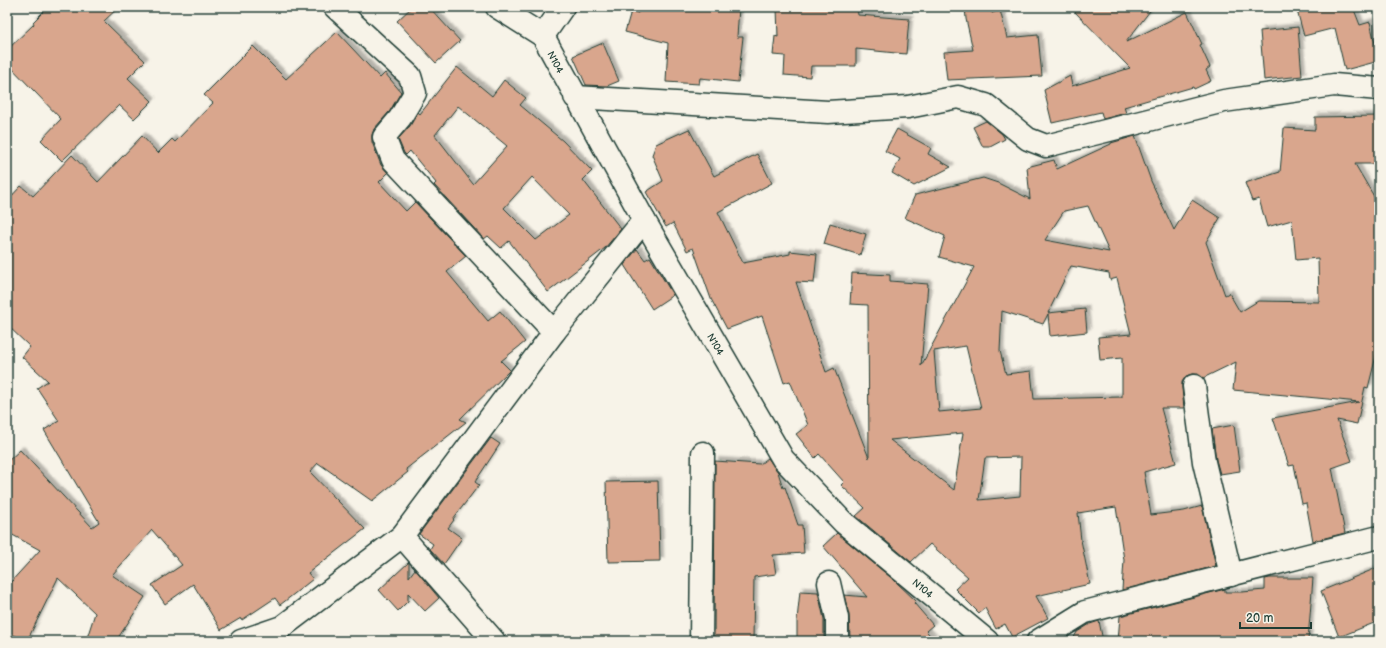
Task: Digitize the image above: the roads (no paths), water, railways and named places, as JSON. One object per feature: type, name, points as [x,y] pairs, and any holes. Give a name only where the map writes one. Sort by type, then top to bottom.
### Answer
[{"type":"street","points":[[335,7],[410,76],[415,93],[400,118],[384,137],[393,160],[554,332]]},
{"type":"street","points":[[497,7],[543,36],[562,7]]},
{"type":"street","name":"N104","points":[[543,36],[575,97],[644,220],[783,459],[842,522],[987,641]]},
{"type":"street","points":[[575,97],[828,112],[908,107],[958,97],[986,105],[1028,139],[1046,146],[1224,101],[1334,85],[1379,89]]},
{"type":"street","points":[[241,641],[282,634],[402,536],[554,332],[644,220]]},
{"type":"street","points":[[1194,386],[1204,462],[1231,575]]},
{"type":"street","points":[[701,641],[702,453]]},
{"type":"street","points":[[402,536],[494,641]]},
{"type":"street","points":[[1038,641],[1085,612],[1379,537]]},
{"type":"street","points":[[829,583],[837,618],[836,641]]}]
